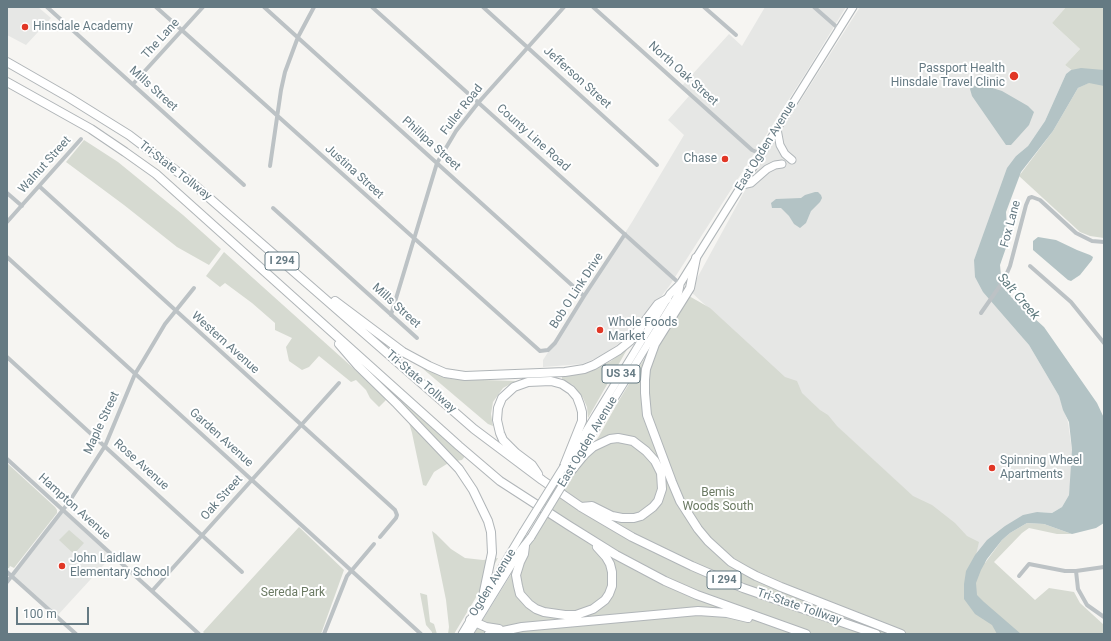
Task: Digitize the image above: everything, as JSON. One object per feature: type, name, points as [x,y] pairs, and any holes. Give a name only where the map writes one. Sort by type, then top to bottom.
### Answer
[{"type":"highway","name":"Tri-State Tollway","points":[[7,62],[130,135],[191,182],[474,428],[542,480],[581,507],[656,549],[698,569],[743,588],[876,634]]},
{"type":"highway","name":"Tri-State Tollway","points":[[7,82],[91,129],[156,174],[458,446],[500,481],[616,555],[664,581],[697,595],[806,634]]},
{"type":"highway","points":[[696,258],[690,288],[655,344],[646,369],[645,380],[647,415],[680,501],[698,529],[708,541],[732,562],[756,576],[781,587],[901,634]]},
{"type":"highway","points":[[299,276],[310,282],[402,352],[445,373],[465,376],[565,372],[584,369],[604,360],[624,346],[641,327],[658,304],[667,299]]},
{"type":"highway","points":[[318,320],[358,366],[459,469],[473,490],[488,521],[491,532],[492,553],[482,601]]},
{"type":"highway","points":[[542,480],[532,465],[516,453],[503,440],[497,426],[497,413],[500,403],[507,392],[514,387],[528,382],[551,381],[562,384],[571,390],[577,397],[582,412],[582,421],[564,466]]},
{"type":"highway","points":[[572,471],[584,455],[593,447],[610,439],[618,438],[632,441],[646,451],[655,461],[661,473],[662,489],[658,501],[641,516],[629,519],[622,518],[612,516],[592,506],[581,507]]},
{"type":"highway","points":[[525,546],[524,554],[517,568],[517,581],[520,594],[529,604],[544,612],[565,615],[576,615],[593,610],[609,594],[613,579],[610,564],[602,551],[568,525]]},
{"type":"highway","points":[[489,634],[504,630],[698,610],[727,613],[778,624]]},
{"type":"highway","points":[[473,621],[487,627],[504,630]]},
{"type":"main road","name":"East Ogden Avenue","points":[[523,532],[670,294],[680,284],[853,7]]},
{"type":"main road","points":[[777,128],[780,145],[784,154],[792,160]]},
{"type":"main road","points":[[742,185],[751,183],[768,168],[782,164]]},
{"type":"main road","name":"East Ogden Avenue","points":[[531,537],[572,471],[576,460],[678,295],[680,284]]},
{"type":"main road","name":"Ogden Avenue","points":[[469,634],[482,601],[523,532]]},
{"type":"main road","name":"Ogden Avenue","points":[[462,634],[473,621],[531,537]]},
{"type":"street","name":"Mills Street","points":[[47,7],[244,185]]},
{"type":"street","name":"Justina Street","points":[[156,7],[414,240],[540,351]]},
{"type":"street","name":"The Lane","points":[[133,84],[203,7]]},
{"type":"street","name":"Phillipa Street","points":[[264,7],[584,296]]},
{"type":"street","points":[[270,166],[285,72],[298,37],[314,7]]},
{"type":"street","name":"County Line Road","points":[[372,7],[680,284]]},
{"type":"street","name":"Jefferson Street","points":[[483,7],[657,165]]},
{"type":"street","name":"Fuller Road","points":[[391,315],[437,163],[456,131],[478,102],[564,7]]},
{"type":"street","name":"North Oak Street","points":[[593,7],[751,149],[761,154]]},
{"type":"street","points":[[704,7],[736,35]]},
{"type":"street","points":[[814,7],[839,29]]},
{"type":"street","name":"Walnut Street","points":[[7,222],[81,140]]},
{"type":"street","name":"Western Avenue","points":[[39,186],[395,510],[397,515],[380,537]]},
{"type":"street","points":[[7,193],[22,206]]},
{"type":"street","name":"Fox Lane","points":[[981,314],[1004,280],[1010,266],[1029,198],[1036,198],[1040,200],[1072,230],[1081,236],[1092,241],[1104,242]]},
{"type":"street","name":"Mills Street","points":[[273,208],[417,338]]},
{"type":"street","name":"Bob O Link Drive","points":[[540,351],[548,350],[556,343],[584,296],[625,234]]},
{"type":"street","name":"Garden Avenue","points":[[7,257],[421,634]]},
{"type":"street","points":[[1030,266],[1071,302],[1102,342]]},
{"type":"street","name":"Maple Street","points":[[7,582],[63,510],[105,446],[135,374],[165,324],[194,288]]},
{"type":"street","name":"Rose Avenue","points":[[7,357],[242,572]]},
{"type":"street","name":"Oak Street","points":[[152,591],[339,384]]},
{"type":"street","name":"Hampton Avenue","points":[[7,459],[199,634]]},
{"type":"street","points":[[324,634],[347,576],[374,544]]},
{"type":"street","points":[[1019,576],[1029,564],[1065,571],[1104,567]]},
{"type":"street","points":[[1076,571],[1078,588],[1087,604],[1104,617]]},
{"type":"street","points":[[7,572],[76,634]]},
{"type":"street","points":[[191,634],[194,629]]},
{"type":"shaded area","name":"Hinsdale Academy","points":[[7,7],[38,7],[51,18],[26,45],[7,35]]},
{"type":"shaded area","points":[[765,7],[846,7],[807,71],[670,285],[648,314],[627,337],[604,355],[582,364],[543,367],[543,360],[632,222],[684,135],[668,120],[689,96],[680,88],[729,34],[742,46]]},
{"type":"shaded area","points":[[860,7],[1066,7],[1052,23],[1080,49],[1065,65],[1071,70],[1066,74],[1045,121],[1028,146],[1016,156],[974,260],[1014,326],[1029,345],[1059,396],[1068,422],[1072,451],[1072,469],[1069,495],[1062,507],[1052,513],[1037,512],[976,555],[690,291],[755,172]]},
{"type":"shaded area","points":[[1081,68],[1104,70],[1104,86],[1089,83],[1078,88],[1053,131],[1021,172],[1006,212],[1008,242],[1000,265],[1001,276],[1011,297],[1044,327],[1097,403],[1104,418],[1104,523],[1096,528],[1072,534],[1044,524],[1027,523],[1010,533],[1002,540],[987,559],[981,570],[976,583],[977,595],[1021,634],[997,634],[992,625],[975,614],[964,599],[966,571],[975,555],[987,540],[1005,526],[1023,515],[1037,512],[1052,513],[1062,507],[1069,495],[1072,450],[1069,422],[1063,410],[1059,396],[1029,345],[983,292],[975,277],[974,260],[1007,168],[1016,156],[1028,146],[1045,121],[1066,74],[1071,70]]},
{"type":"shaded area","points":[[983,85],[1002,91],[1028,106],[1034,112],[1029,125],[1011,145],[1006,145],[972,96],[970,89],[972,86]]},
{"type":"shaded area","points":[[818,192],[822,198],[811,211],[806,223],[800,228],[794,224],[781,208],[772,208],[771,203],[776,199],[801,198]]},
{"type":"shaded area","points":[[1038,237],[1056,240],[1090,255],[1093,257],[1092,260],[1080,275],[1071,281],[1068,280],[1033,250],[1033,241]]},
{"type":"shaded area","name":"John Laidlaw Elementary School","points":[[63,511],[112,556],[57,616],[13,576]]},
{"type":"green space","points":[[1066,7],[1104,7],[1104,238],[1090,236],[1080,232],[1019,176],[1053,131],[1078,88],[1088,83],[1065,65],[1080,49],[1052,23]]},
{"type":"green space","points":[[84,140],[118,162],[183,215],[221,249],[209,265],[177,247],[66,162]]},
{"type":"green space","points":[[224,252],[381,393],[386,400],[379,407],[356,380],[351,382],[319,356],[309,367],[302,370],[289,361],[286,347],[292,338],[275,330],[275,323],[252,303],[225,283],[220,287],[206,276]]},
{"type":"green space","name":"Bemis Woods South","points":[[689,296],[710,308],[785,377],[797,381],[802,393],[820,410],[828,415],[837,426],[913,496],[932,505],[955,523],[967,536],[979,542],[976,555],[985,563],[1002,540],[1010,533],[1027,523],[1044,524],[1072,534],[1057,534],[1029,528],[1022,533],[994,562],[1035,600],[1049,588],[1074,592],[1080,603],[1104,625],[1104,634],[474,634],[581,462],[599,436],[643,361]]},
{"type":"green space","points":[[628,348],[588,418],[587,407],[583,398],[573,385],[562,380],[562,377],[591,371],[611,361]]},
{"type":"green space","points":[[422,368],[451,379],[516,381],[503,388],[493,402],[491,414],[493,426],[488,424]]},
{"type":"green space","points":[[393,389],[466,455],[462,460],[450,462],[434,472],[426,486],[423,485],[412,433],[404,406]]},
{"type":"green space","points":[[7,463],[57,510],[57,513],[14,568],[10,566],[7,568]]},
{"type":"green space","name":"Sereda Park","points":[[299,527],[344,570],[321,634],[205,634],[203,632]]},
{"type":"green space","points":[[69,530],[84,543],[74,554],[59,540]]},
{"type":"green space","points":[[432,531],[451,549],[465,558],[483,560],[498,558],[454,634],[448,634],[449,627],[446,600]]},
{"type":"green space","points":[[420,593],[427,595],[430,622],[434,624],[437,634],[432,634],[426,625]]},
{"type":"place","name":"Hinsdale Academy","points":[[25,27]]},
{"type":"place","name":"Passport Health Hinsdale Travel Clinic","points":[[1014,76]]},
{"type":"place","name":"Chase","points":[[725,159]]},
{"type":"place","name":"Whole Foods Market","points":[[600,330]]},
{"type":"place","name":"Spinning Wheel Apartments","points":[[992,468]]},
{"type":"place","name":"John Laidlaw Elementary School","points":[[62,566]]},
{"type":"water label","name":"Salt Creek","points":[[1018,297]]}]
